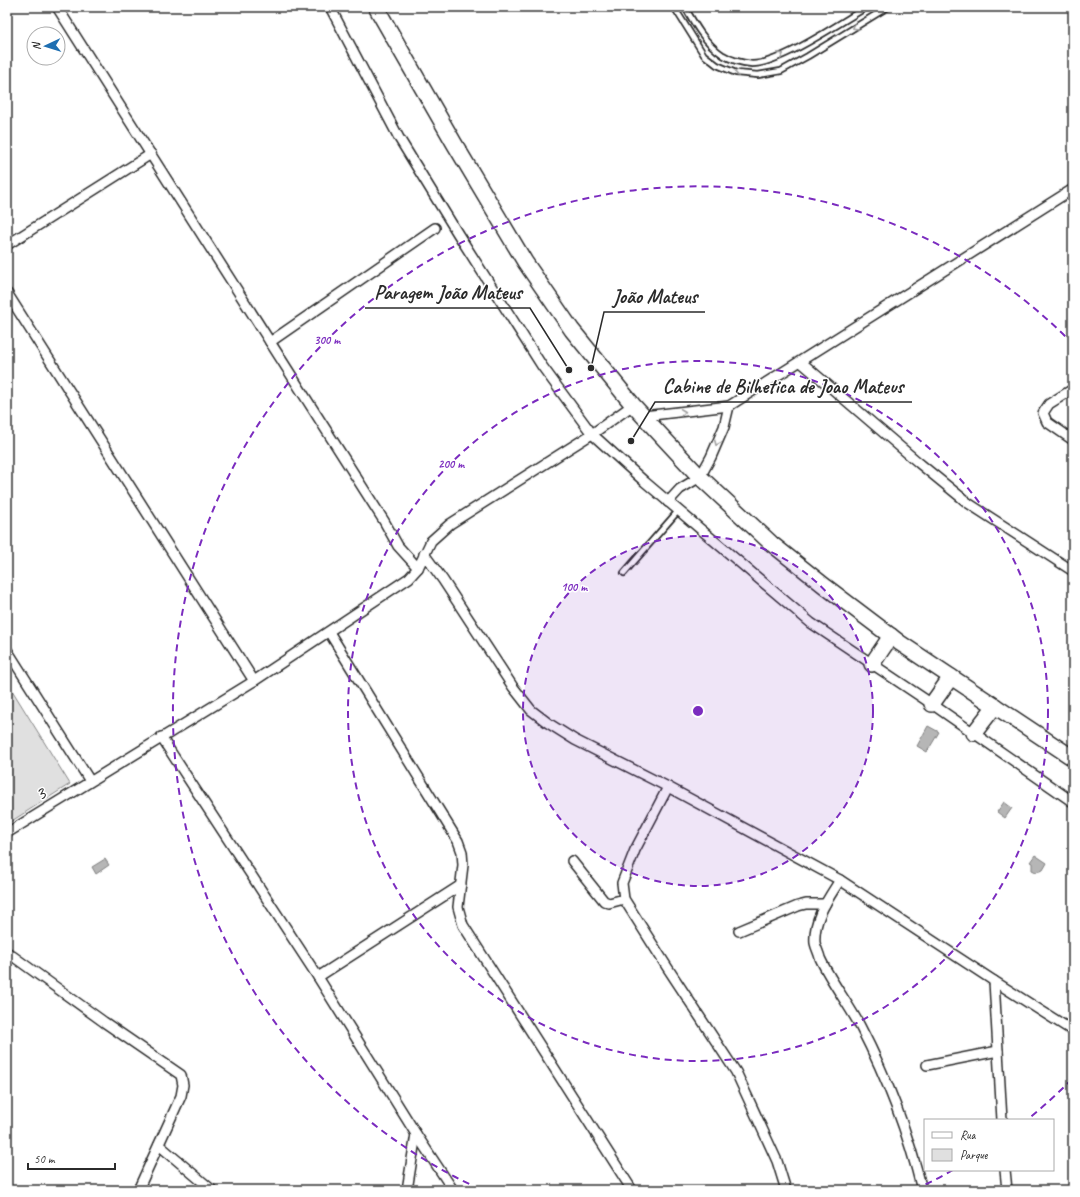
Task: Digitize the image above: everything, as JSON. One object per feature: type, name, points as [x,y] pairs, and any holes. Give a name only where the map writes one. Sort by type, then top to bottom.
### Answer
[{"type":"main road","points":[[376,7],[454,143],[525,262],[572,330],[633,405],[700,477],[772,544],[891,636],[1073,758]]},
{"type":"main road","points":[[872,664],[891,636]]},
{"type":"main road","points":[[932,704],[951,677]]},
{"type":"main road","points":[[974,733],[995,706]]},
{"type":"street","points":[[57,7],[384,521],[398,546],[418,568],[431,541],[450,524],[592,434],[633,405]]},
{"type":"street","points":[[330,7],[399,138],[454,228],[542,366],[592,434],[668,502],[811,623],[932,704],[1073,802]]},
{"type":"street","points":[[7,245],[151,154]]},
{"type":"street","points":[[644,416],[729,406],[1073,189]]},
{"type":"street","points":[[270,342],[435,228]]},
{"type":"street","points":[[7,293],[254,681]]},
{"type":"street","points":[[800,362],[968,503],[1073,571]]},
{"type":"street","points":[[1073,389],[1049,404],[1043,413],[1047,422],[1073,440]]},
{"type":"street","points":[[668,502],[680,489],[700,477],[711,457],[724,427],[729,406]]},
{"type":"street","points":[[424,554],[443,580],[513,687],[531,710],[548,723],[575,740],[668,787],[840,880],[1073,1031]]},
{"type":"street","name":"3","points":[[7,833],[254,681],[410,578],[418,568]]},
{"type":"street","points":[[328,632],[458,841],[462,852],[463,865],[458,907],[463,925],[632,1190]]},
{"type":"street","points":[[7,650],[90,781]]},
{"type":"street","points":[[161,737],[318,977],[416,1134],[453,1190]]},
{"type":"street","points":[[668,787],[635,850],[622,883],[624,899],[736,1072],[777,1161],[786,1190]]},
{"type":"street","points":[[572,861],[604,901],[609,903],[624,899]]},
{"type":"street","points":[[840,880],[822,909],[815,929],[815,945],[823,964],[859,1024],[884,1073],[914,1158],[922,1190]]},
{"type":"street","points":[[318,977],[461,885]]},
{"type":"street","points":[[739,931],[798,906],[806,904],[825,904]]},
{"type":"street","points":[[7,952],[181,1075],[184,1086],[181,1096],[138,1190]]},
{"type":"street","points":[[994,981],[1002,1119]]},
{"type":"street","points":[[927,1065],[998,1051]]},
{"type":"street","points":[[407,1190],[416,1134]]},
{"type":"street","points":[[159,1145],[212,1190]]},
{"type":"street","points":[[1006,1171],[1007,1190]]},
{"type":"lane","points":[[674,7],[704,55],[717,65],[736,73],[758,75],[780,71],[808,56],[888,7]]},
{"type":"lane","points":[[685,7],[701,34],[714,48],[723,55],[737,61],[752,64],[772,60],[810,41],[867,7]]},
{"type":"lane","points":[[624,573],[679,510]]},
{"type":"green space","points":[[7,682],[70,784],[7,824]]},
{"type":"shaded area","points":[[928,726],[939,732],[927,752],[917,746]]},
{"type":"shaded area","points":[[1004,802],[1012,808],[1005,818],[997,812]]},
{"type":"shaded area","points":[[1035,855],[1047,863],[1043,870],[1036,872],[1032,870],[1032,863],[1030,862]]},
{"type":"shaded area","points":[[105,859],[109,865],[96,874],[92,867]]},
{"type":"place","name":"João Mateus","points":[[591,368]]},
{"type":"place","name":"Paragem João Mateus","points":[[569,370]]},
{"type":"place","name":"Cabine de Bilhetica de Joao Mateus","points":[[631,441]]}]
